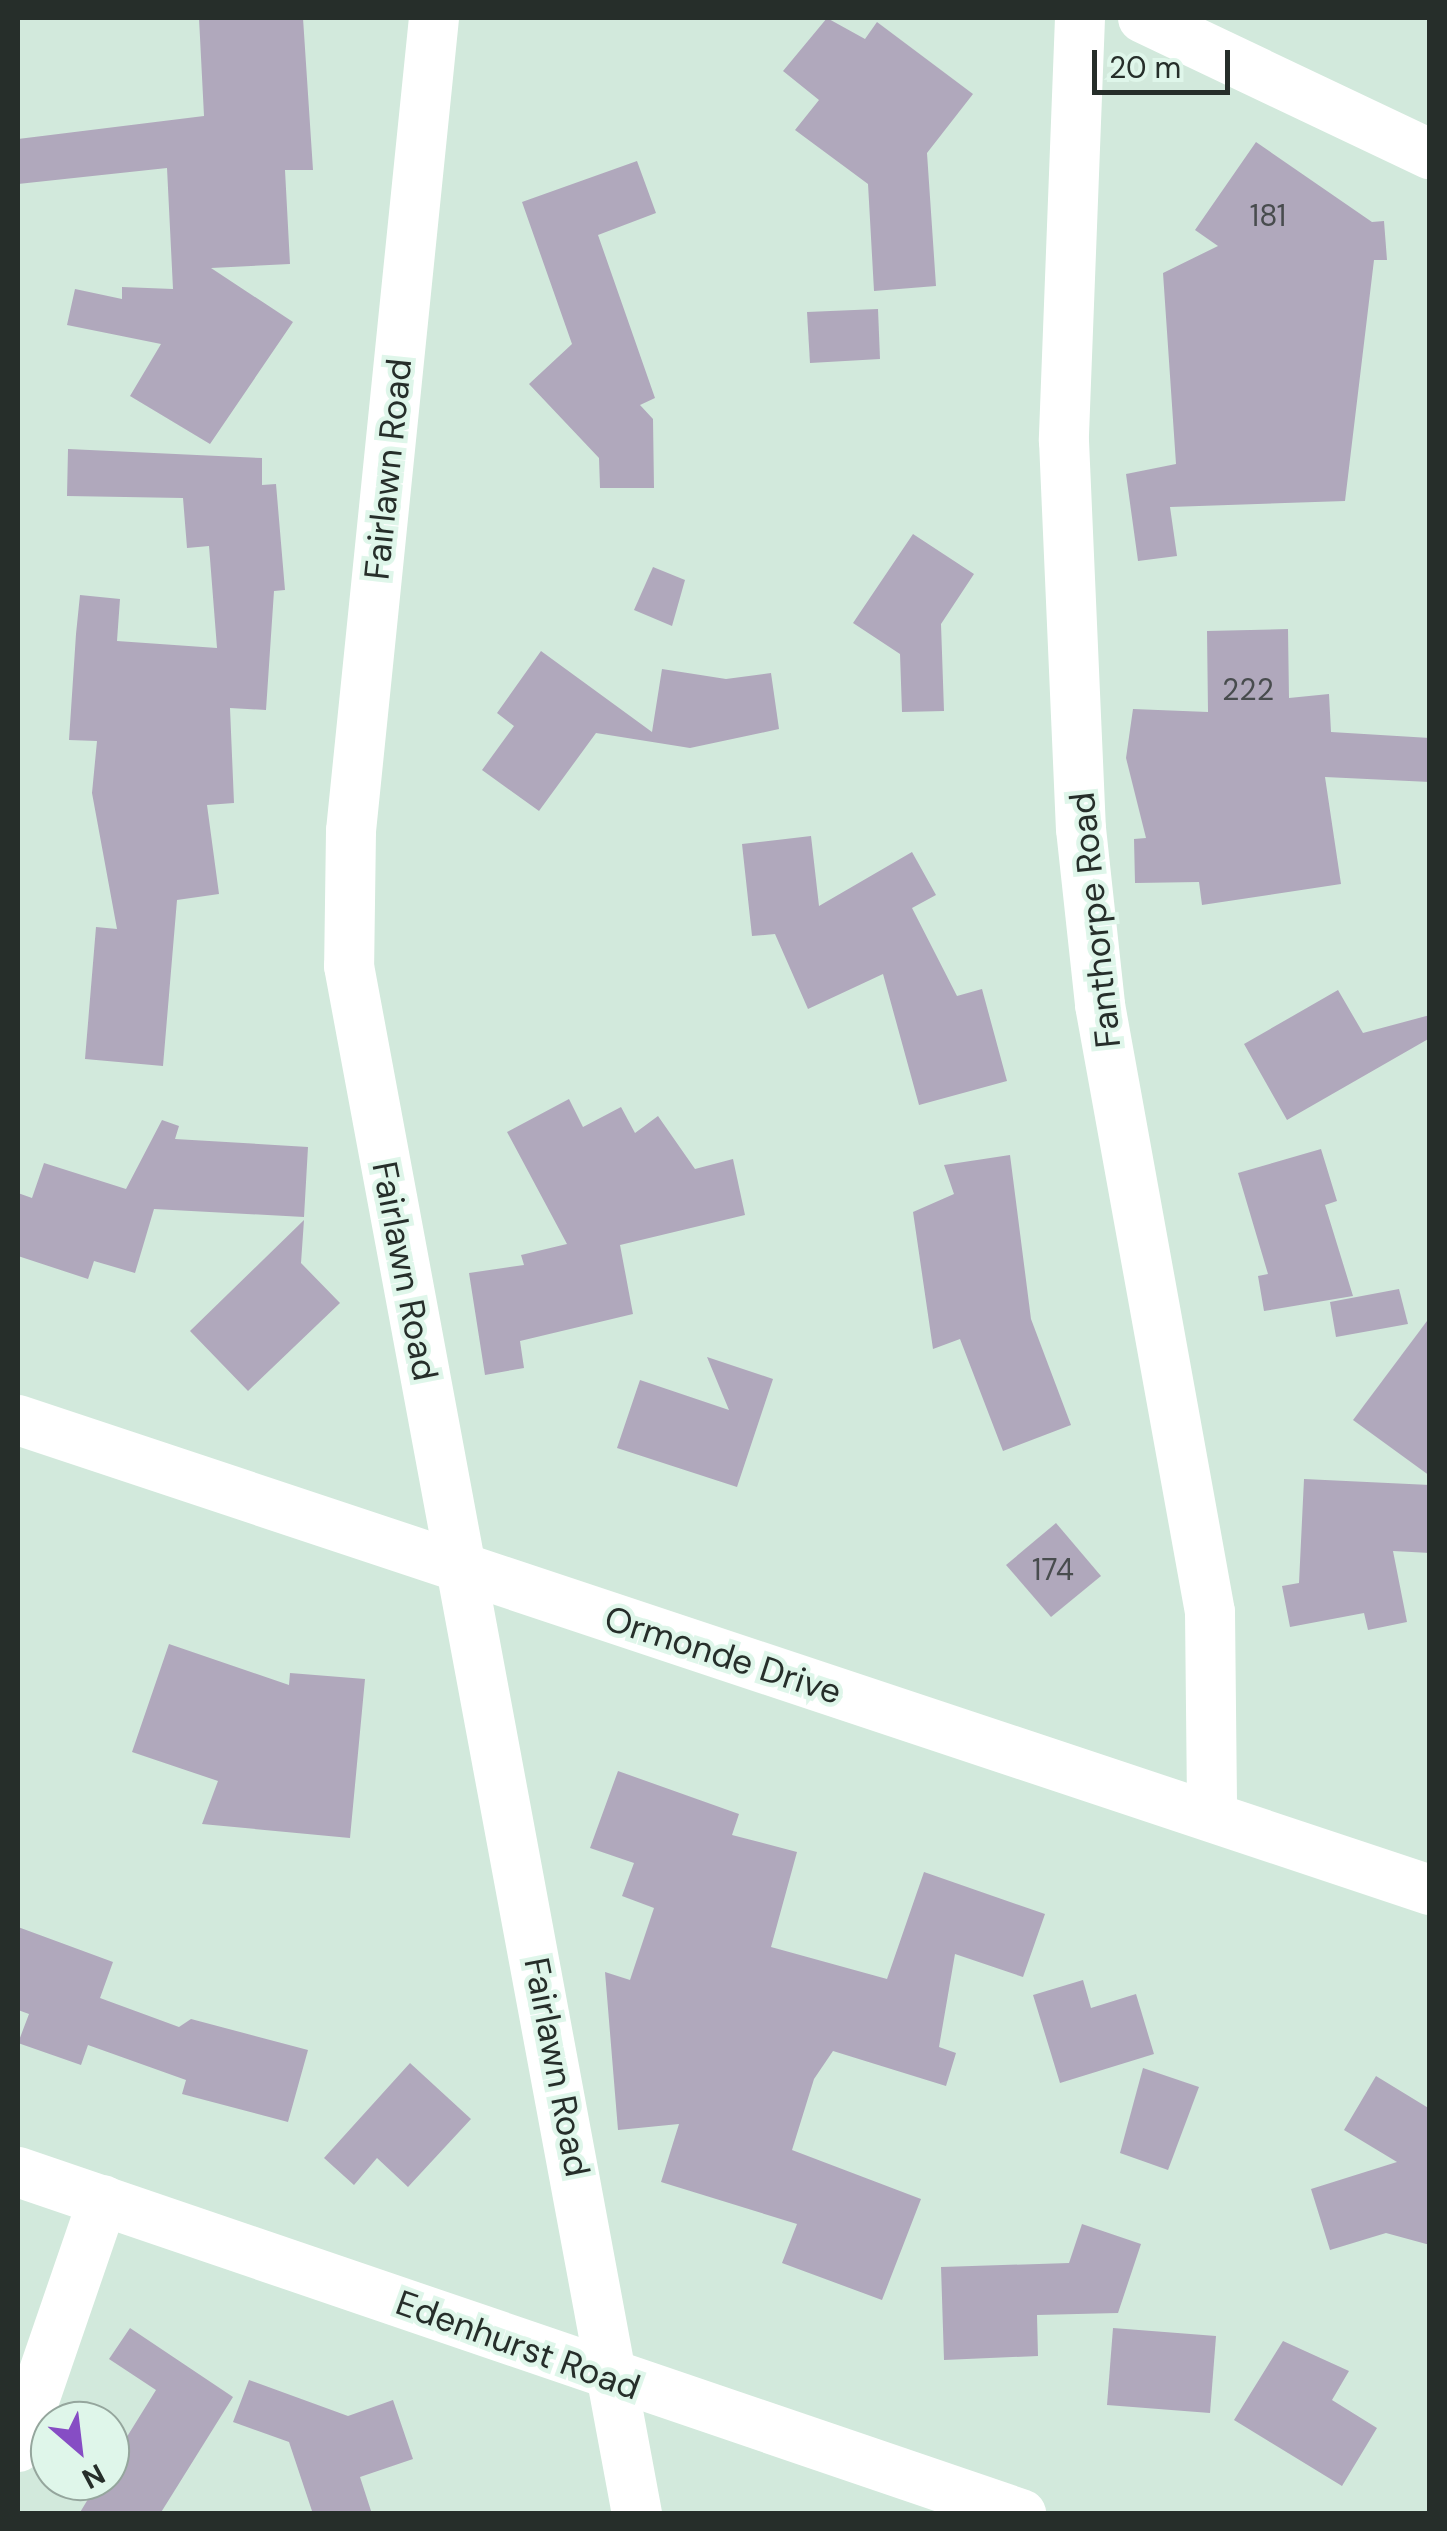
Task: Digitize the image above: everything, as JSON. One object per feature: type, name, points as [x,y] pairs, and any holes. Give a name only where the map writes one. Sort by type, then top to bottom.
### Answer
[{"type":"street","name":"Fairlawn Road","points":[[434,18],[346,904],[360,1036],[466,1571],[637,2514]]},
{"type":"street","name":"Fanthorpe Road","points":[[1080,18],[1064,441],[1081,829],[1100,1006],[1210,1612],[1212,1814]]},
{"type":"street","points":[[1144,18],[1430,154]]},
{"type":"street","name":"Ormonde Drive","points":[[18,1420],[466,1571],[1212,1814],[1430,1890]]},
{"type":"street","name":"Edenhurst Road","points":[[18,2172],[615,2381],[1020,2514]]},
{"type":"street","points":[[18,2448],[103,2200]]},
{"type":"building","points":[[199,18],[303,18],[313,170],[285,170],[290,264],[211,268],[293,322],[210,444],[130,396],[161,344],[67,325],[75,289],[122,299],[122,287],[173,289],[167,168],[18,184],[18,139],[204,116]]},
{"type":"building","points":[[827,18],[865,39],[877,22],[973,94],[927,153],[936,286],[874,291],[868,184],[795,130],[819,100],[783,71]]},
{"type":"building","points":[[1256,142],[1372,222],[1384,221],[1387,260],[1374,260],[1345,501],[1170,507],[1177,556],[1138,561],[1126,474],[1176,464],[1163,273],[1218,246],[1195,230]]},
{"type":"building","points":[[637,161],[656,213],[598,235],[655,398],[640,405],[653,419],[654,488],[600,488],[599,458],[529,384],[572,344],[522,202]]},
{"type":"building","points":[[878,309],[880,359],[810,363],[807,312]]},
{"type":"building","points":[[68,449],[262,458],[262,485],[276,484],[285,590],[274,591],[266,710],[230,708],[234,803],[207,805],[219,894],[177,900],[163,1066],[85,1059],[96,927],[117,929],[92,793],[97,741],[69,740],[76,634],[80,595],[120,599],[117,641],[217,648],[209,546],[187,548],[183,498],[67,496]]},
{"type":"building","points":[[913,534],[974,574],[941,624],[944,711],[902,712],[900,654],[853,623]]},
{"type":"building","points":[[653,567],[685,580],[672,626],[634,610]]},
{"type":"building","points":[[1288,629],[1289,698],[1329,694],[1331,732],[1430,738],[1430,782],[1325,777],[1341,884],[1202,905],[1199,882],[1135,883],[1134,839],[1146,838],[1126,758],[1133,709],[1208,712],[1207,631]]},
{"type":"building","points":[[541,651],[652,732],[662,669],[726,679],[771,673],[779,729],[690,748],[596,733],[539,811],[482,770],[514,726],[497,713]]},
{"type":"building","points":[[811,836],[819,906],[912,852],[936,895],[912,908],[957,996],[982,989],[1007,1081],[919,1105],[883,974],[808,1009],[775,934],[752,936],[742,844]]},
{"type":"building","points":[[1338,990],[1363,1033],[1430,1015],[1430,1038],[1287,1120],[1244,1044]]},
{"type":"building","points":[[569,1099],[583,1127],[621,1107],[635,1133],[658,1116],[695,1169],[733,1159],[745,1215],[620,1245],[633,1314],[520,1341],[524,1368],[485,1375],[469,1273],[524,1265],[521,1255],[567,1244],[507,1132]]},
{"type":"building","points":[[162,1120],[179,1126],[175,1139],[308,1147],[304,1217],[154,1209],[135,1273],[94,1261],[88,1279],[18,1256],[18,1193],[32,1198],[44,1163],[126,1189]]},
{"type":"building","points":[[1321,1149],[1337,1201],[1325,1205],[1353,1296],[1264,1311],[1258,1276],[1268,1274],[1238,1173]]},
{"type":"building","points":[[1010,1155],[1031,1319],[1071,1425],[1003,1451],[960,1339],[933,1349],[913,1212],[954,1194],[944,1165]]},
{"type":"building","points":[[304,1220],[301,1263],[340,1303],[248,1391],[190,1331]]},
{"type":"building","points":[[1399,1289],[1408,1324],[1336,1337],[1330,1302]]},
{"type":"building","points":[[1430,1317],[1430,1476],[1353,1420]]},
{"type":"building","points":[[707,1357],[773,1379],[737,1487],[617,1448],[640,1380],[729,1410]]},
{"type":"building","points":[[1304,1479],[1430,1485],[1430,1553],[1393,1551],[1407,1622],[1368,1630],[1364,1613],[1290,1627],[1282,1586],[1299,1583]]},
{"type":"building","points":[[1056,1523],[1101,1576],[1051,1617],[1006,1565]]},
{"type":"building","points":[[169,1644],[289,1685],[290,1673],[365,1679],[350,1838],[202,1824],[218,1781],[132,1752]]},
{"type":"building","points":[[618,1771],[739,1814],[732,1835],[797,1852],[771,1947],[887,1979],[924,1872],[1045,1914],[1023,1977],[955,1954],[939,2047],[956,2053],[946,2086],[833,2051],[814,2079],[792,2150],[921,2199],[882,2300],[782,2263],[797,2224],[661,2182],[679,2124],[618,2130],[605,1972],[630,1980],[654,1908],[622,1896],[634,1863],[590,1848]]},
{"type":"building","points":[[18,1927],[113,1962],[100,1998],[179,2027],[191,2019],[308,2050],[288,2122],[182,2094],[186,2080],[88,2045],[81,2065],[18,2043],[29,2014],[18,2010]]},
{"type":"building","points":[[1083,1980],[1091,2008],[1136,1994],[1154,2054],[1060,2083],[1033,1995]]},
{"type":"building","points":[[410,2063],[471,2119],[408,2187],[377,2158],[354,2185],[324,2158]]},
{"type":"building","points":[[1143,2068],[1199,2087],[1168,2170],[1120,2153]]},
{"type":"building","points":[[1376,2076],[1430,2109],[1430,2245],[1386,2233],[1330,2250],[1311,2189],[1397,2162],[1344,2130]]},
{"type":"building","points":[[1082,2224],[1141,2244],[1118,2313],[1037,2315],[1038,2356],[944,2360],[941,2267],[1069,2263]]},
{"type":"building","points":[[130,2328],[233,2397],[160,2514],[79,2514],[87,2501],[130,2501],[130,2432],[156,2390],[109,2359]]},
{"type":"building","points":[[1113,2328],[1216,2336],[1210,2413],[1107,2405]]},
{"type":"building","points":[[1283,2341],[1349,2371],[1332,2400],[1377,2428],[1342,2486],[1234,2420]]},
{"type":"building","points":[[249,2380],[348,2416],[393,2400],[413,2459],[360,2477],[372,2514],[313,2514],[289,2442],[233,2422]]}]
